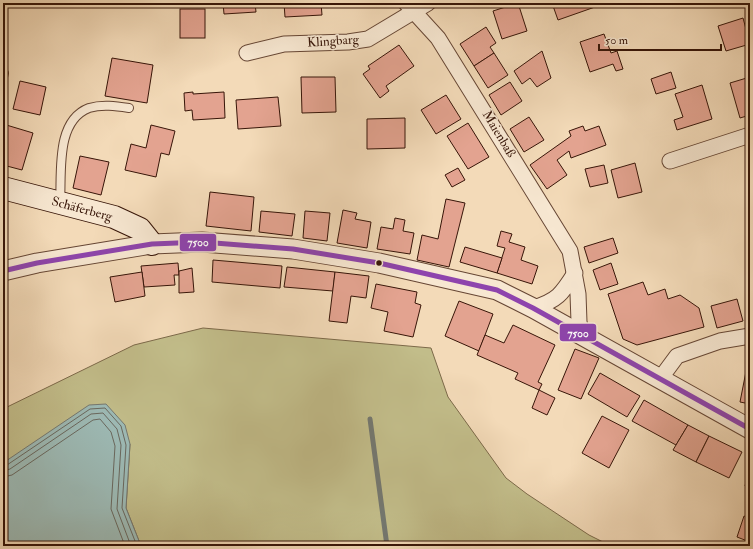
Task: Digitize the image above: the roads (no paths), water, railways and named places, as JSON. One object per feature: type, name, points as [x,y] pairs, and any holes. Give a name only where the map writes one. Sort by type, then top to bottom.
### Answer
[{"type":"main road","name":"Schäferberg","points":[[3,188],[114,217],[140,229],[152,244]]},
{"type":"street","name":"Klingbarg","points":[[247,53],[284,44],[348,42],[368,39],[409,7],[428,3]]},
{"type":"street","name":"Maienbaß","points":[[409,7],[438,38],[472,90],[570,251],[575,273],[578,294],[579,322],[582,335]]},
{"type":"street","points":[[670,161],[750,135]]},
{"type":"street","points":[[3,271],[37,263],[152,244],[202,242],[292,249],[379,263],[497,290],[533,308],[750,429]]},
{"type":"street","points":[[533,308],[551,303],[566,289],[575,273]]},
{"type":"street","points":[[660,379],[677,356],[720,341],[750,336]]},
{"type":"lane","points":[[60,203],[62,148],[66,132],[76,117],[89,108],[102,106],[129,108]]},
{"type":"water","points":[[106,404],[125,425],[130,444],[126,508],[141,546],[3,546],[3,463],[89,405]]},
{"type":"waterway","points":[[370,419],[387,546]]}]
